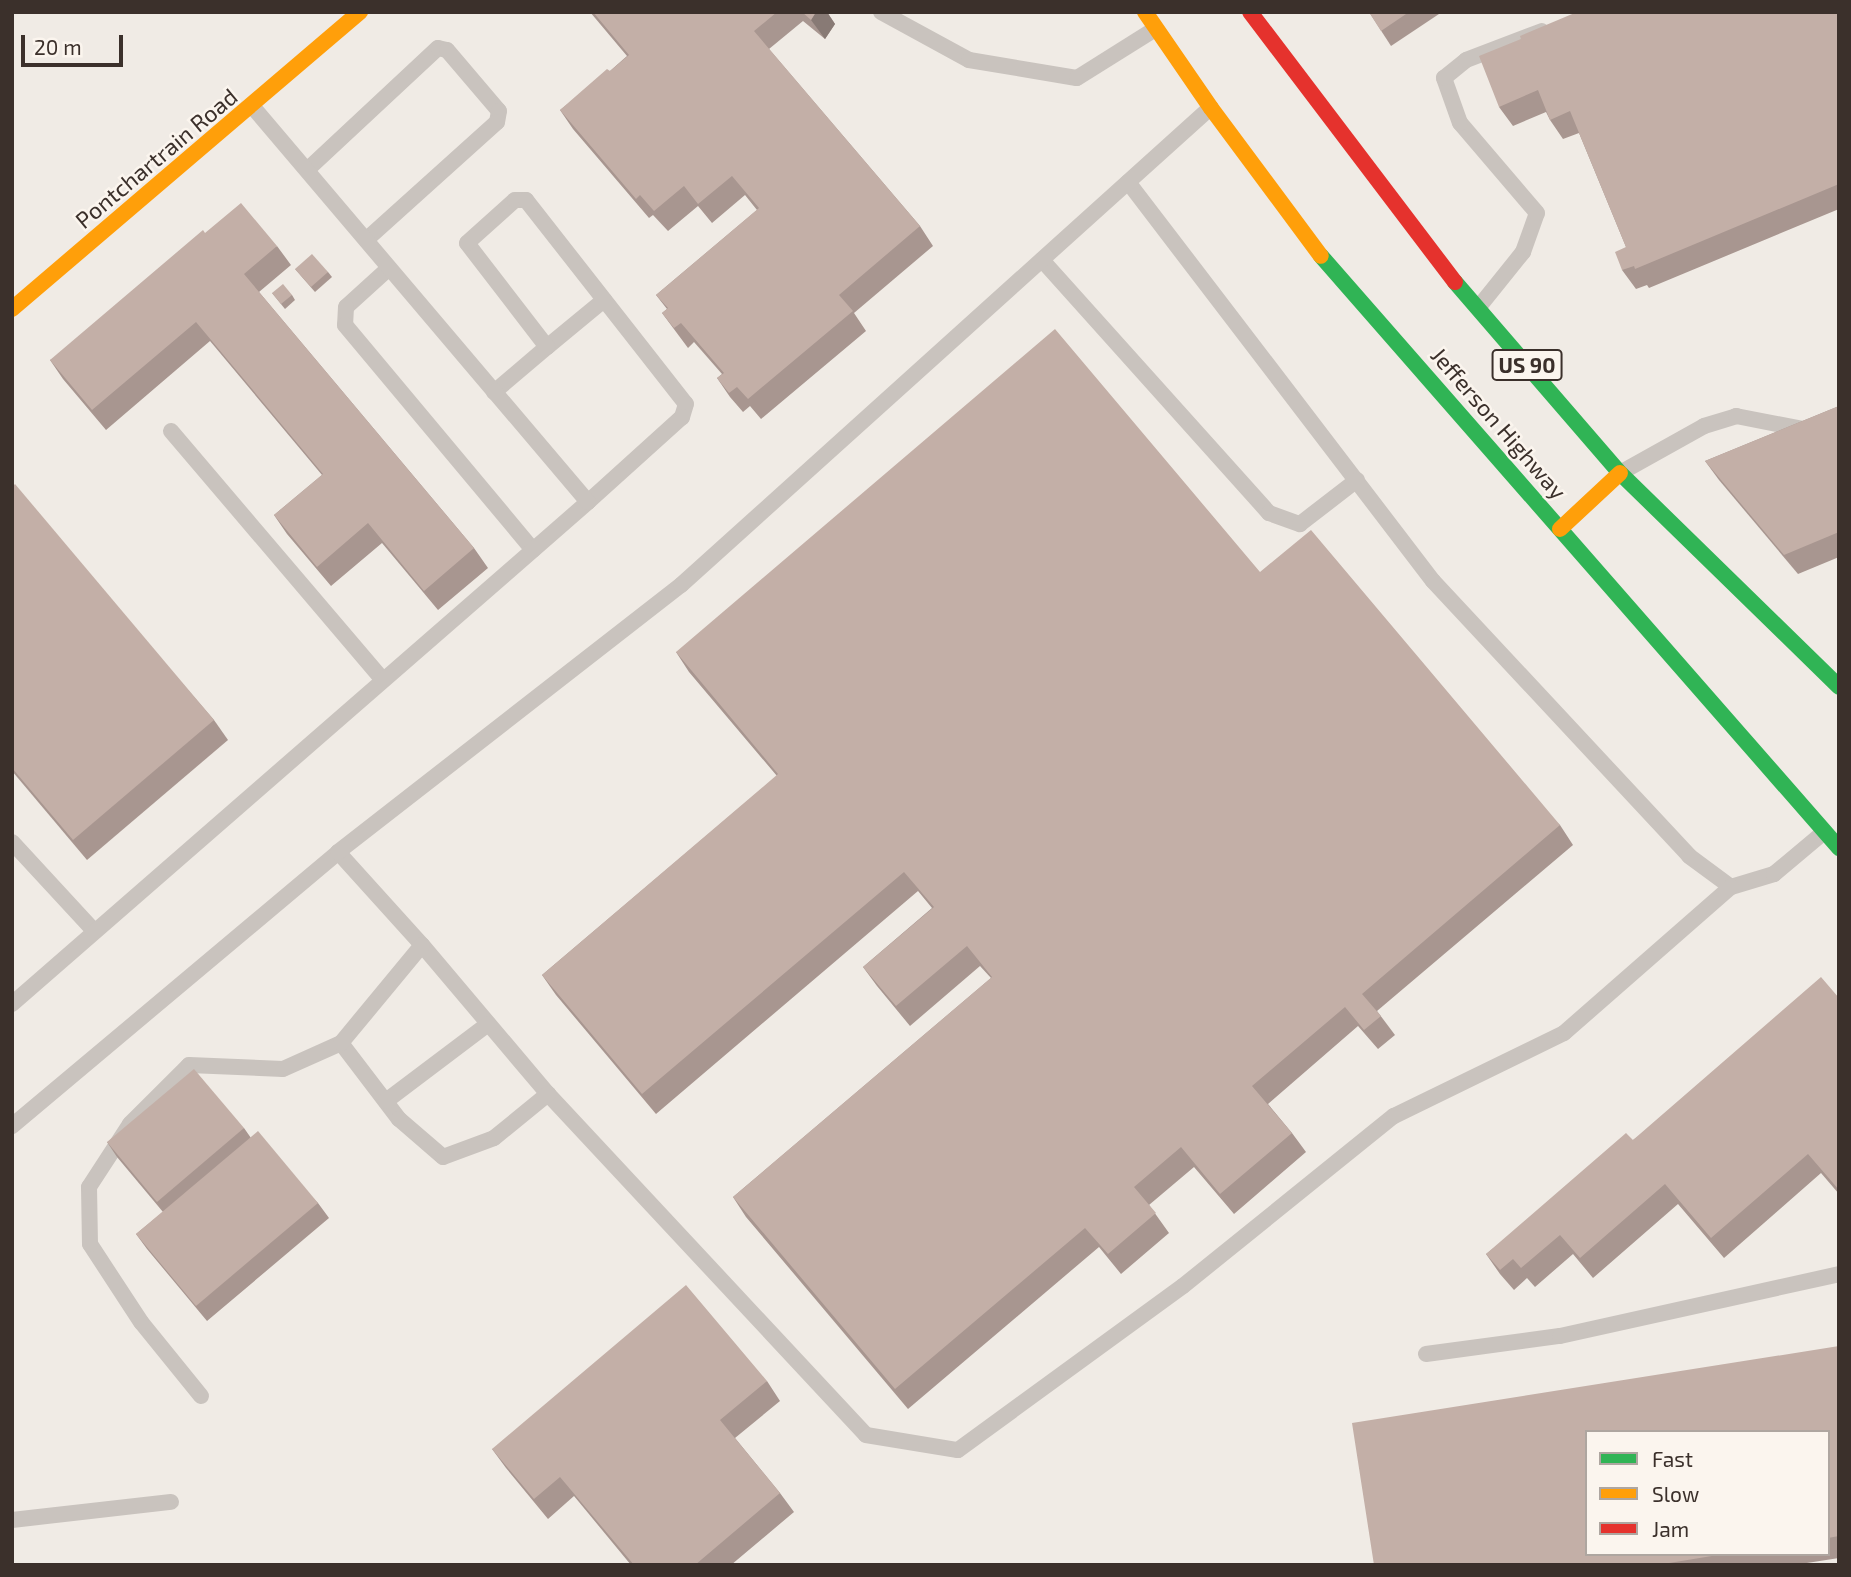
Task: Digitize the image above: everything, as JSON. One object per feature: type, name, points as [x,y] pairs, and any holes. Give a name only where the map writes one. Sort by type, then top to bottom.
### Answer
[{"type":"main road","name":"Pontchartrain Road","points":[[12,309],[360,12]]},
{"type":"main road","name":"Jefferson Highway","points":[[1145,12],[1211,108],[1322,257],[1823,833],[1839,848]]},
{"type":"main road","name":"US 90","points":[[1250,12],[1323,112],[1478,308],[1620,473],[1839,687]]},
{"type":"main road","points":[[1560,529],[1620,473]]},
{"type":"lane","points":[[881,12],[969,60],[1077,78],[1155,29]]},
{"type":"lane","points":[[1478,308],[1522,252],[1537,213],[1460,123],[1444,78],[1466,60],[1554,27]]},
{"type":"lane","points":[[307,170],[438,48],[447,50],[499,111],[497,122],[366,240]]},
{"type":"lane","points":[[253,106],[588,502]]},
{"type":"lane","points":[[12,1126],[338,852],[681,585],[1211,108]]},
{"type":"lane","points":[[1128,182],[1442,592],[1689,856],[1731,887]]},
{"type":"lane","points":[[12,1004],[682,417],[686,404],[526,200],[515,200],[467,243],[467,247],[547,347]]},
{"type":"lane","points":[[1042,260],[1269,513],[1300,524],[1357,480]]},
{"type":"lane","points":[[389,268],[346,307],[345,325],[533,550]]},
{"type":"lane","points":[[494,392],[604,300]]},
{"type":"lane","points":[[1620,473],[1704,426],[1736,416],[1813,431],[1839,420]]},
{"type":"lane","points":[[171,430],[383,680]]},
{"type":"lane","points":[[338,852],[422,944],[548,1094],[866,1435],[958,1450],[1183,1286],[1394,1116],[1564,1033],[1731,887],[1774,874],[1823,833]]},
{"type":"lane","points":[[12,842],[94,931]]},
{"type":"lane","points":[[201,1396],[141,1322],[90,1244],[89,1187],[130,1124],[188,1065],[283,1069],[341,1043],[422,944]]},
{"type":"lane","points":[[386,1101],[488,1024]]},
{"type":"lane","points":[[341,1043],[399,1119],[443,1157],[495,1138],[548,1094]]},
{"type":"lane","points":[[1426,1354],[1560,1336],[1839,1274]]},
{"type":"lane","points":[[12,1520],[171,1502]]},
{"type":"building","points":[[593,12],[777,12],[754,31],[920,226],[839,295],[853,311],[748,399],[737,387],[729,393],[717,378],[724,373],[681,323],[674,328],[662,313],[668,308],[656,295],[759,208],[732,176],[698,204],[684,186],[654,211],[640,195],[636,199],[560,110],[607,69],[610,71],[629,55]]},
{"type":"building","points":[[802,12],[816,12],[811,20]]},
{"type":"building","points":[[1369,12],[1409,12],[1381,31]]},
{"type":"building","points":[[1577,12],[1839,12],[1839,184],[1635,269],[1634,266],[1622,270],[1615,252],[1626,247],[1570,111],[1550,120],[1538,90],[1499,107],[1479,56]]},
{"type":"building","points":[[241,203],[277,246],[244,274],[474,548],[424,591],[368,523],[317,567],[274,515],[323,474],[196,322],[92,410],[50,360],[203,230],[205,233]]},
{"type":"building","points":[[312,254],[328,272],[311,287],[295,269]]},
{"type":"building","points":[[283,284],[292,295],[281,304],[272,293]]},
{"type":"building","points":[[1055,329],[1260,572],[1311,530],[1560,825],[1362,994],[1381,1016],[1364,1030],[1345,1007],[1252,1086],[1292,1133],[1220,1194],[1181,1147],[1134,1187],[1156,1213],[1108,1254],[1085,1228],[895,1389],[733,1197],[992,977],[967,946],[896,1006],[863,967],[934,907],[904,872],[642,1094],[542,975],[778,774],[676,652]]},
{"type":"building","points":[[1839,406],[1839,532],[1784,555],[1705,461]]},
{"type":"building","points":[[15,484],[214,720],[73,840],[12,768],[12,487]]},
{"type":"building","points":[[1821,977],[1839,998],[1839,1190],[1808,1154],[1711,1238],[1665,1184],[1580,1258],[1560,1235],[1521,1268],[1513,1259],[1500,1270],[1486,1254],[1626,1133],[1633,1140]]},
{"type":"building","points":[[194,1069],[244,1128],[157,1202],[107,1142]]},
{"type":"building","points":[[258,1131],[318,1203],[196,1306],[136,1234]]},
{"type":"building","points":[[686,1285],[767,1381],[720,1420],[780,1493],[695,1565],[634,1565],[560,1477],[534,1499],[492,1449]]},
{"type":"building","points":[[1839,1346],[1839,1536],[1830,1538],[1830,1430],[1585,1430],[1585,1556],[1712,1556],[1657,1565],[1374,1565],[1352,1423]]},
{"type":"traffic: fast","points":[[1321,256],[1839,848]]},
{"type":"traffic: fast","points":[[1455,282],[1620,473],[1839,687]]},
{"type":"traffic: slow","points":[[12,309],[360,12]]},
{"type":"traffic: slow","points":[[1145,12],[1211,108],[1321,256]]},
{"type":"traffic: slow","points":[[1560,529],[1620,473]]},
{"type":"traffic: jam","points":[[1250,12],[1455,282]]}]
